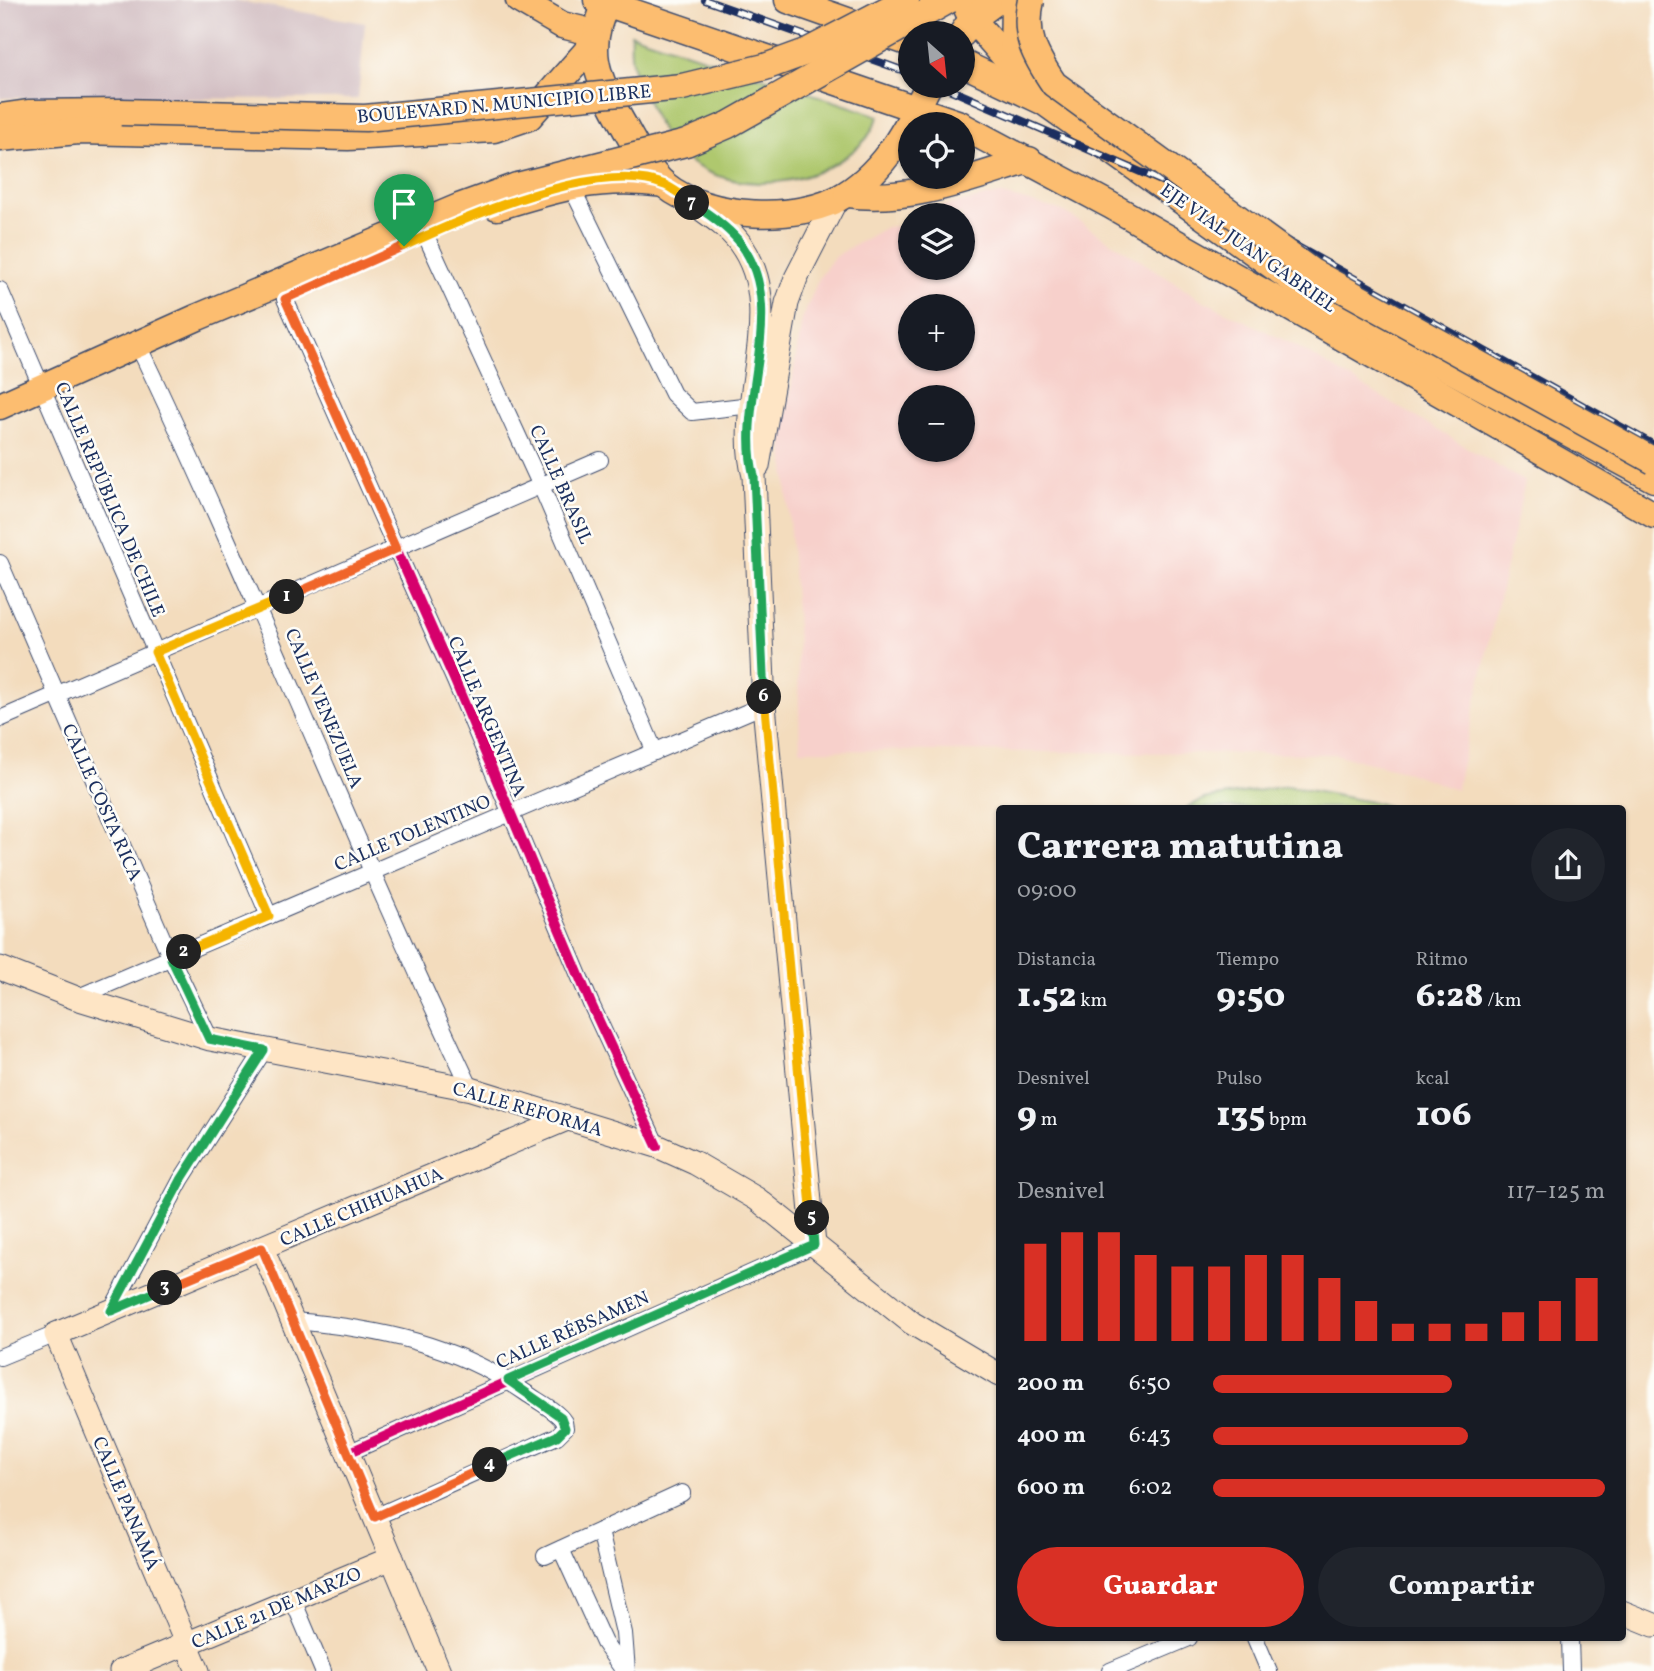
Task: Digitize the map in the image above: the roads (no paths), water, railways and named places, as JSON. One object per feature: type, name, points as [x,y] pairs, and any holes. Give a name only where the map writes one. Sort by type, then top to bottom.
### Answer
[{"type":"main road","points":[[519,0],[562,25],[595,38]]},
{"type":"main road","points":[[788,0],[898,39]]},
{"type":"main road","name":"BOULEVARD N. MUNICIPIO LIBRE","points":[[0,117],[28,113],[121,112],[365,118],[682,87],[765,67],[806,52],[906,0]]},
{"type":"main road","points":[[0,406],[198,317],[459,206],[517,186],[686,143],[729,125],[948,0]]},
{"type":"main road","points":[[998,0],[966,18],[1013,64],[1044,102]]},
{"type":"main road","points":[[1013,64],[1014,0]]},
{"type":"main road","points":[[1031,0],[1027,30],[1035,55],[1054,84],[1312,272],[1654,461]]},
{"type":"main road","points":[[604,1],[595,38],[596,70],[604,89],[643,158],[664,184],[688,199],[720,210],[758,215],[783,214],[842,197],[911,195],[1030,160]]},
{"type":"main road","name":"EJE VIAL JUAN GABRIEL","points":[[604,1],[898,89]]},
{"type":"main road","points":[[0,138],[79,131],[348,136],[494,129],[529,117],[595,38]]},
{"type":"main road","name":"EJE VIAL JUAN GABRIEL","points":[[975,69],[1044,102],[1319,299],[1654,480]]},
{"type":"main road","points":[[842,197],[893,149],[922,98]]},
{"type":"main road","name":"EJE VIAL JUAN GABRIEL","points":[[924,98],[943,112]]},
{"type":"main road","name":"EJE VIAL JUAN GABRIEL","points":[[975,132],[1030,160],[1654,515]]},
{"type":"main road","points":[[146,342],[188,337],[285,299],[481,212],[594,181],[629,180],[664,184]]},
{"type":"street","points":[[571,186],[673,394],[692,412],[751,405]]},
{"type":"street","points":[[754,476],[764,446],[787,303],[808,252],[842,197]]},
{"type":"street","points":[[688,199],[738,241],[758,281],[760,328],[749,443],[754,476],[764,705],[814,1245]]},
{"type":"street","name":"CALLE BRASIL","points":[[426,236],[541,486],[655,752]]},
{"type":"street","name":"CALLE REPÚBLICA DE CHILE","points":[[0,290],[269,916]]},
{"type":"street","name":"CALLE ARGENTINA","points":[[285,299],[396,549],[591,1003],[657,1146]]},
{"type":"street","name":"CALLE VENEZUELA","points":[[146,342],[373,870],[471,1089]]},
{"type":"street","points":[[0,719],[600,460]]},
{"type":"street","name":"CALLE COSTA RICA","points":[[0,563],[171,958],[209,1039]]},
{"type":"street","name":"CALLE TOLENTINO","points":[[76,998],[764,705]]},
{"type":"street","name":"CALLE REFORMA","points":[[0,968],[76,998],[209,1039],[471,1089],[657,1146],[695,1163],[757,1199],[912,1323],[996,1373]]},
{"type":"street","points":[[111,1311],[181,1180],[264,1050]]},
{"type":"street","name":"CALLE CHIHUAHUA","points":[[0,1357],[567,1119]]},
{"type":"street","name":"CALLE RÉBSAMEN","points":[[348,1453],[814,1245]]},
{"type":"street","points":[[262,1248],[439,1671]]},
{"type":"street","points":[[293,1321],[348,1325],[414,1339],[463,1357],[508,1380],[561,1417],[564,1422],[562,1432],[375,1517]]},
{"type":"street","name":"CALLE PANAMÁ","points":[[56,1334],[198,1671]]},
{"type":"street","points":[[545,1556],[682,1493]]},
{"type":"street","points":[[600,1531],[624,1633],[625,1671]]},
{"type":"street","points":[[561,1549],[604,1643],[625,1671]]},
{"type":"street","name":"CALLE 21 DE MARZO","points":[[121,1671],[392,1558]]},
{"type":"street","points":[[293,1600],[323,1671]]},
{"type":"street","points":[[1626,1614],[1654,1625]]},
{"type":"street","points":[[1110,1671],[1182,1641]]},
{"type":"street","points":[[1256,1641],[1269,1671]]},
{"type":"street","points":[[1570,1641],[1572,1671]]},
{"type":"railway","points":[[705,0],[898,69]]},
{"type":"railway","points":[[970,98],[1242,216],[1654,445]]}]
